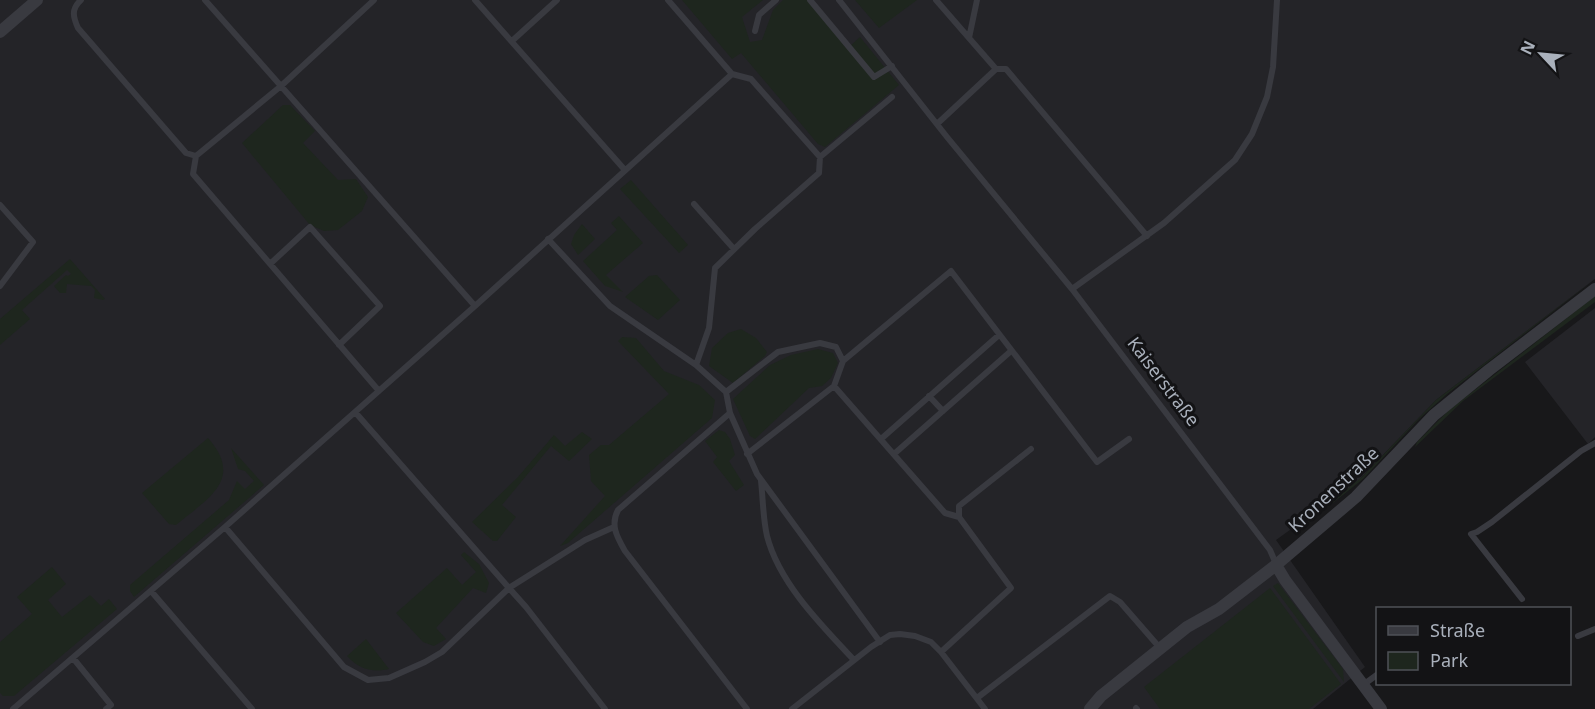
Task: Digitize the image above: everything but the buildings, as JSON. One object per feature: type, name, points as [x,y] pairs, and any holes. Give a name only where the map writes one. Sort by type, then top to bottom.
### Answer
[{"type":"street","points":[[0,32],[37,0]]},
{"type":"street","name":"Kronenstraße","points":[[1090,709],[1101,696],[1187,627],[1219,609],[1276,565],[1356,497],[1434,415],[1595,288]]},
{"type":"street","name":"Kaiserstraße","points":[[1276,565],[1281,576],[1381,709]]},
{"type":"lane","points":[[81,0],[76,5],[73,16],[78,28],[186,153],[196,156]]},
{"type":"lane","points":[[205,0],[475,306]]},
{"type":"lane","points":[[374,0],[281,86],[196,156],[193,174],[379,391]]},
{"type":"lane","points":[[475,0],[624,169]]},
{"type":"lane","points":[[512,41],[557,0]]},
{"type":"lane","points":[[668,0],[732,74],[752,79],[820,157],[819,173],[715,268],[709,328],[696,365]]},
{"type":"lane","points":[[755,31],[759,15],[776,0]]},
{"type":"lane","points":[[810,0],[874,77],[892,66]]},
{"type":"lane","name":"Kaiserstraße","points":[[839,0],[1072,289],[1270,550],[1276,565]]},
{"type":"lane","points":[[936,0],[996,69]]},
{"type":"lane","points":[[969,38],[976,0]]},
{"type":"lane","points":[[1072,289],[1147,236],[1235,160],[1252,134],[1267,97],[1273,67],[1277,0]]},
{"type":"lane","points":[[937,124],[996,69],[1006,69],[1147,236]]},
{"type":"lane","points":[[13,709],[379,391],[732,74]]},
{"type":"lane","points":[[820,157],[892,97]]},
{"type":"lane","points":[[694,204],[734,249]]},
{"type":"lane","points":[[0,205],[33,242],[0,286]]},
{"type":"lane","points":[[270,264],[310,227],[380,306],[339,345]]},
{"type":"lane","points":[[548,239],[610,306],[696,365],[726,392],[730,412],[747,454],[761,480],[880,642]]},
{"type":"lane","points":[[747,454],[834,386],[843,361],[951,271],[1097,462],[1130,439]]},
{"type":"lane","points":[[880,439],[999,335]]},
{"type":"lane","points":[[726,392],[778,352],[820,343],[836,347],[843,361]]},
{"type":"lane","points":[[894,454],[1011,351]]},
{"type":"lane","points":[[834,386],[945,513],[959,517]]},
{"type":"lane","points":[[929,396],[943,411]]},
{"type":"lane","points":[[355,412],[526,607],[605,709]]},
{"type":"lane","points":[[730,412],[618,510],[614,518],[614,527],[625,551],[747,709]]},
{"type":"lane","points":[[1522,599],[1471,534],[1492,522],[1581,451],[1595,443]]},
{"type":"lane","points":[[941,652],[1011,588],[959,517],[959,506],[1031,449]]},
{"type":"lane","points":[[761,480],[768,536],[778,563],[821,626],[854,660]]},
{"type":"lane","points":[[225,527],[344,667],[369,680],[389,678],[442,652],[509,588],[585,540],[614,527]]},
{"type":"lane","points":[[151,591],[252,709]]},
{"type":"lane","points":[[977,698],[1110,596],[1120,602],[1161,648]]},
{"type":"lane","points":[[1578,636],[1595,629]]},
{"type":"lane","points":[[792,709],[890,635],[915,636],[931,642],[986,709]]},
{"type":"lane","points":[[73,658],[111,705],[106,709]]},
{"type":"lane","points":[[1363,686],[1376,675]]},
{"type":"shaded area","points":[[0,0],[1595,0],[1595,279],[1436,400],[1355,484],[1303,525],[1301,522],[1276,540],[1365,667],[1313,709],[0,709]]},
{"type":"shaded area","points":[[1595,308],[1595,437],[1588,444],[1525,362]]},
{"type":"green space","points":[[682,0],[763,0],[742,17],[750,42],[762,40],[773,10],[783,0],[810,0],[849,47],[860,37],[899,85],[825,147],[818,144],[741,53],[732,59]]},
{"type":"green space","points":[[855,0],[917,0],[879,28]]},
{"type":"green space","points":[[283,105],[290,105],[315,131],[303,143],[338,180],[356,179],[368,197],[362,211],[338,230],[324,231],[310,225],[242,143]]},
{"type":"green space","points":[[631,180],[688,245],[679,253],[620,189]]},
{"type":"green space","points":[[619,216],[643,243],[606,275],[623,292],[605,286],[583,261],[617,230],[611,223]]},
{"type":"green space","points":[[582,224],[595,239],[578,255],[571,244]]},
{"type":"green space","points":[[70,259],[105,299],[94,298],[95,290],[91,286],[67,284],[66,293],[60,293],[54,286],[66,275],[71,274],[67,270],[22,310],[30,319],[0,345],[0,319]]},
{"type":"green space","points":[[657,275],[680,300],[658,320],[625,297],[649,276]]},
{"type":"green space","points":[[1595,279],[1447,394],[1419,419],[1363,479],[1303,525],[1362,477],[1436,400]]},
{"type":"green space","points":[[1595,296],[1595,302],[1463,401],[1415,447],[1417,442],[1449,410]]},
{"type":"green space","points":[[741,329],[756,338],[767,352],[733,383],[709,366],[712,348],[728,333]]},
{"type":"green space","points":[[622,337],[636,338],[664,371],[699,385],[715,400],[712,418],[568,543],[560,546],[605,496],[591,481],[589,455],[601,445],[609,445],[669,394],[618,341]]},
{"type":"green space","points":[[818,349],[833,353],[838,363],[831,378],[822,386],[809,388],[755,439],[750,436],[733,399],[770,365],[791,355]]},
{"type":"green space","points":[[719,430],[725,432],[730,439],[735,455],[729,461],[744,485],[736,491],[713,462],[717,457],[705,441]]},
{"type":"green space","points":[[582,432],[592,439],[569,461],[551,446],[502,505],[516,517],[497,541],[493,541],[472,522],[518,477],[554,435],[565,446]]},
{"type":"green space","points":[[208,438],[219,453],[223,466],[222,477],[210,497],[176,525],[169,524],[142,493]]},
{"type":"green space","points":[[231,448],[264,485],[134,597],[130,591],[130,585],[229,500],[237,481],[245,489],[254,481],[245,471],[238,469]]},
{"type":"green space","points":[[464,552],[479,564],[489,583],[486,593],[473,588],[436,628],[446,639],[434,646],[423,642],[396,613],[447,568],[462,585],[476,572],[461,555]]},
{"type":"green space","points":[[52,567],[66,584],[48,600],[62,617],[90,595],[101,606],[109,599],[117,609],[14,696],[3,696],[0,693],[0,642],[32,614],[17,597]]},
{"type":"green space","points":[[1278,583],[1343,669],[1344,682],[1273,586]]},
{"type":"green space","points":[[1270,588],[1341,684],[1309,709],[1160,709],[1144,687]]},
{"type":"green space","points":[[366,639],[389,669],[366,669],[347,656]]}]
